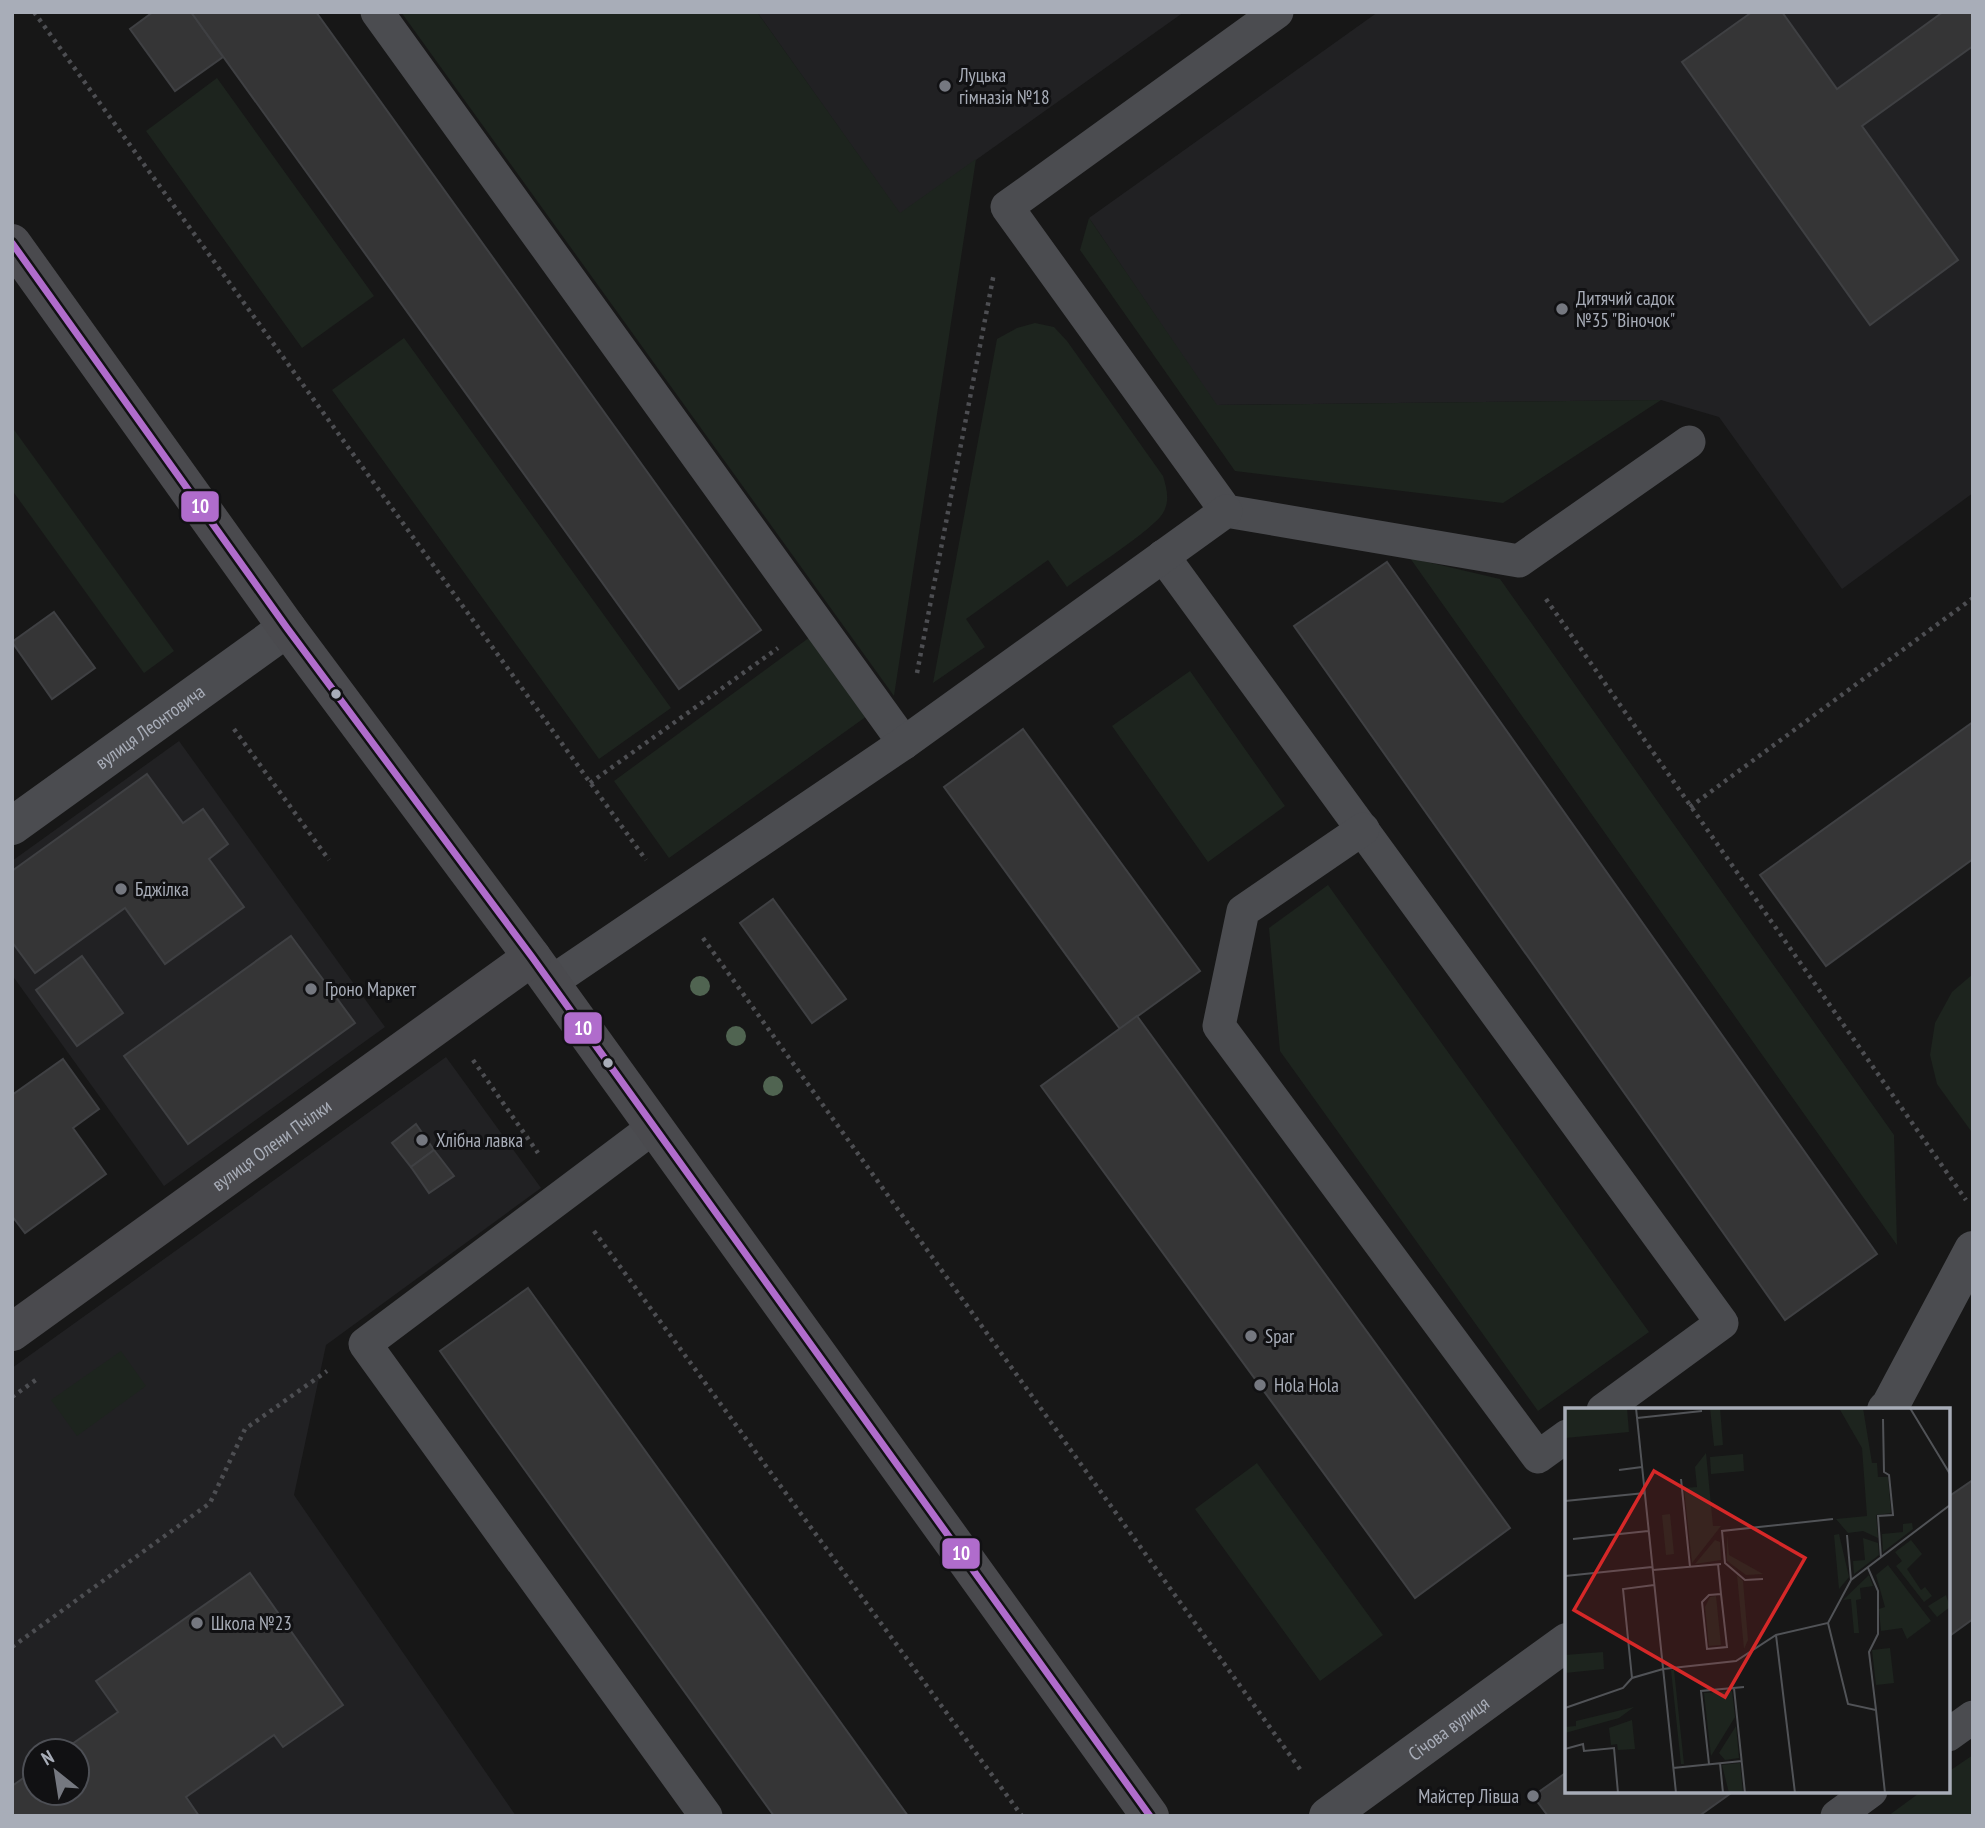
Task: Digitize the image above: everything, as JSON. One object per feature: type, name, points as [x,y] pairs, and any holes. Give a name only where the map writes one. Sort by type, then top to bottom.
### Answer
[{"type":"main road","points":[[19,268],[541,970],[1150,1816]]},
{"type":"main road","name":"вулиця Олени Пчілки","points":[[12,1332],[541,970]]},
{"type":"street","name":"вулиця Леонтовича","points":[[12,825],[287,628]]},
{"type":"street","points":[[1888,1408],[1973,1250]]},
{"type":"street","name":"Січова вулиця","points":[[1330,1814],[1565,1643]]},
{"type":"lane","points":[[377,12],[904,743]]},
{"type":"lane","points":[[1277,12],[1007,207],[1226,511],[1519,561],[1689,442]]},
{"type":"lane","points":[[541,970],[674,898],[904,743],[1226,511]]},
{"type":"lane","points":[[1163,556],[1722,1322],[1605,1408]]},
{"type":"lane","points":[[1363,830],[1243,911],[1219,1026],[1538,1457],[1565,1437]]},
{"type":"lane","points":[[654,1127],[365,1344],[706,1816]]},
{"type":"lane","points":[[1950,1734],[1973,1717]]},
{"type":"lane","points":[[1837,1816],[1868,1793]]},
{"type":"path","points":[[34,12],[674,898],[1330,1814]]},
{"type":"path","points":[[904,743],[1007,207]]},
{"type":"path","points":[[1519,561],[1973,1210]]},
{"type":"path","points":[[1690,807],[1973,598]]},
{"type":"path","points":[[590,783],[816,621]]},
{"type":"path","points":[[234,729],[328,860]]},
{"type":"path","points":[[462,1067],[473,1059],[566,1193],[1022,1816]]},
{"type":"path","points":[[12,1647],[210,1503],[245,1429],[365,1344]]},
{"type":"path","points":[[12,1397],[45,1373]]},
{"type":"shaded area","points":[[401,12],[757,12],[900,213],[976,159],[894,696]]},
{"type":"shaded area","name":"Луцька гімназія №18","points":[[757,12],[1184,12],[900,214]]},
{"type":"shaded area","name":"Дитячий садок №35 \"Віночок\"","points":[[1378,12],[1973,12],[1973,493],[1842,589],[1719,417],[1661,400],[1216,405],[1089,218]]},
{"type":"shaded area","points":[[217,78],[374,296],[302,348],[146,131]]},
{"type":"shaded area","points":[[1089,218],[1217,405],[1661,400],[1503,503],[1235,471],[1080,250]]},
{"type":"shaded area","points":[[1035,323],[1054,327],[1067,341],[1163,476],[1167,504],[1163,513],[1147,530],[1067,587],[1048,560],[966,619],[985,647],[933,683],[997,339],[1017,328]]},
{"type":"shaded area","points":[[404,338],[671,708],[599,759],[332,390]]},
{"type":"shaded area","points":[[12,427],[174,651],[144,673],[12,490]]},
{"type":"shaded area","points":[[1410,558],[1500,579],[1894,1135],[1897,1245]]},
{"type":"shaded area","points":[[810,637],[867,716],[669,858],[614,781]]},
{"type":"shaded area","points":[[1190,671],[1285,806],[1208,862],[1112,726]]},
{"type":"shaded area","points":[[179,741],[385,1027],[164,1186],[12,975],[12,861]]},
{"type":"shaded area","points":[[1328,885],[1649,1332],[1538,1411],[1280,1051],[1269,928]]},
{"type":"shaded area","points":[[1973,974],[1971,1131],[1937,1084],[1930,1055],[1935,1023],[1952,992]]},
{"type":"shaded area","name":"Школа №23","points":[[446,1057],[541,1188],[326,1345],[294,1495],[516,1816],[12,1816],[12,1368]]},
{"type":"shaded area","points":[[121,1351],[146,1386],[77,1436],[51,1400]]},
{"type":"shaded area","points":[[1257,1463],[1383,1635],[1320,1681],[1195,1509]]},
{"type":"shaded area","points":[[1973,1755],[1973,1816],[1888,1816],[1919,1793],[1950,1793],[1950,1771]]},
{"type":"building","points":[[153,12],[191,12],[223,57],[175,91],[130,29]]},
{"type":"building","points":[[191,12],[316,12],[761,630],[679,689]]},
{"type":"building","points":[[1752,12],[1782,12],[1837,89],[1943,12],[1973,12],[1973,46],[1862,126],[1958,260],[1870,325],[1682,62]]},
{"type":"building","points":[[1387,562],[1877,1254],[1785,1320],[1294,626]]},
{"type":"building","points":[[54,612],[95,668],[52,699],[12,642]]},
{"type":"building","points":[[1973,722],[1973,859],[1826,966],[1760,875]]},
{"type":"building","points":[[1023,729],[1200,971],[1120,1029],[944,787]]},
{"type":"building","name":"Бджілка","points":[[147,774],[183,823],[203,809],[228,844],[209,859],[244,907],[165,964],[125,908],[35,973],[12,942],[12,871]]},
{"type":"building","points":[[773,899],[846,999],[812,1023],[740,923]]},
{"type":"building","points":[[291,936],[355,1023],[188,1144],[124,1056]]},
{"type":"building","points":[[82,956],[123,1013],[77,1046],[36,990]]},
{"type":"building","points":[[1137,1016],[1510,1528],[1415,1598],[1041,1086]]},
{"type":"building","points":[[63,1059],[99,1109],[73,1128],[106,1174],[25,1233],[12,1216],[12,1095]]},
{"type":"building","points":[[416,1124],[434,1150],[411,1167],[392,1143]]},
{"type":"building","points":[[434,1150],[454,1176],[429,1193],[411,1167]]},
{"type":"building","points":[[528,1288],[908,1816],[774,1816],[491,1423],[440,1351]]},
{"type":"building","points":[[1973,1480],[1973,1619],[1950,1636],[1950,1496]]},
{"type":"building","points":[[250,1573],[343,1705],[283,1747],[274,1735],[186,1797],[199,1816],[12,1816],[12,1786],[21,1780],[21,1807],[91,1807],[91,1737],[82,1737],[118,1712],[96,1681]]},
{"type":"building","points":[[1565,1773],[1565,1793],[1731,1793],[1699,1816],[1548,1816],[1533,1796]]},
{"type":"transit line","name":"10","points":[[12,243],[287,628],[532,957],[1150,1816]]},
{"type":"place","name":"Луцька гімназія №18","points":[[945,86]]},
{"type":"place","name":"Дитячий садок №35 \"Віночок\"","points":[[1562,309]]},
{"type":"place","name":"Бджілка","points":[[121,889]]},
{"type":"place","name":"Гроно Маркет","points":[[311,989]]},
{"type":"place","name":"Хлібна лавка","points":[[422,1140]]},
{"type":"place","name":"Spar","points":[[1251,1336]]},
{"type":"place","name":"Hola Hola","points":[[1260,1385]]},
{"type":"place","name":"Школа №23","points":[[197,1623]]},
{"type":"place","name":"Майстер Лівша","points":[[1533,1796]]}]
